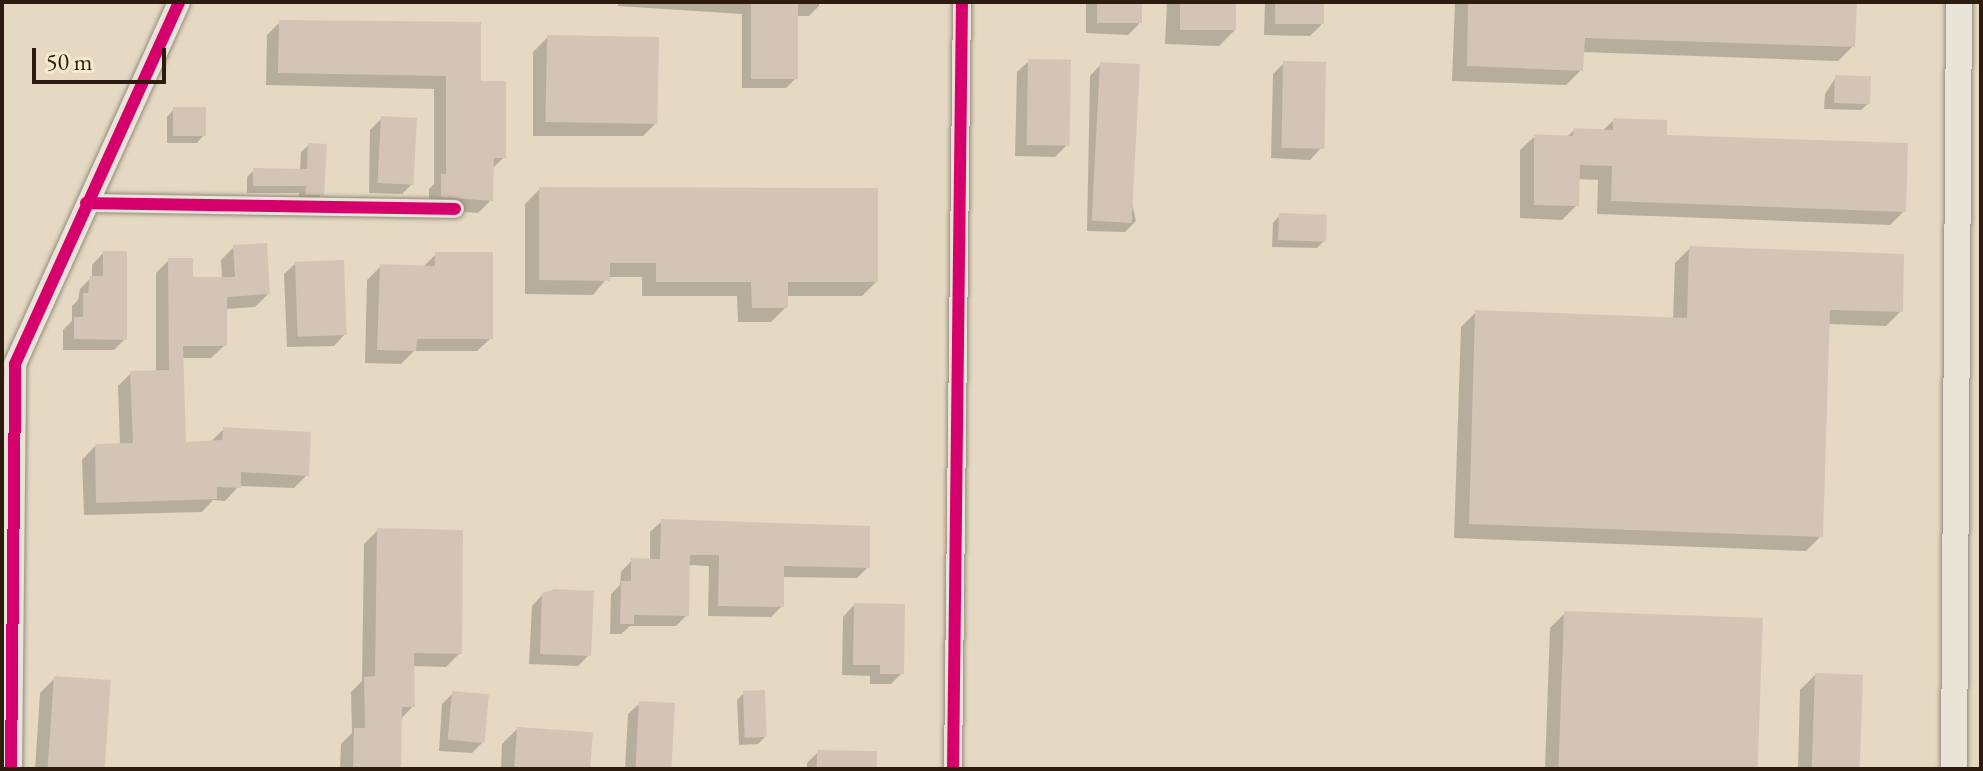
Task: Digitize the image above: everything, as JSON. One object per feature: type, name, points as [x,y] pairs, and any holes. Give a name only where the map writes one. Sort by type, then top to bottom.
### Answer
[{"type":"main road","points":[[1954,769],[1959,2]]},
{"type":"street","points":[[11,769],[9,367],[179,2]]},
{"type":"street","points":[[953,769],[962,2]]},
{"type":"street","points":[[86,203],[455,209]]},
{"type":"building","points":[[751,2],[798,2],[798,79],[751,79]]},
{"type":"building","points":[[1097,2],[1142,2],[1142,23],[1097,23]]},
{"type":"building","points":[[1180,2],[1236,2],[1236,30],[1180,30]]},
{"type":"building","points":[[1275,2],[1324,2],[1324,24],[1275,24]]},
{"type":"building","points":[[1468,2],[1857,2],[1855,47],[1585,38],[1583,71],[1467,66]]},
{"type":"building","points":[[279,20],[481,22],[481,81],[506,81],[506,158],[494,158],[493,201],[441,197],[441,174],[446,174],[446,76],[278,73]]},
{"type":"building","points":[[547,35],[659,37],[657,124],[545,122]]},
{"type":"building","points":[[1028,59],[1071,60],[1069,146],[1026,145]]},
{"type":"building","points":[[1283,61],[1326,62],[1324,149],[1281,148]]},
{"type":"building","points":[[1100,62],[1140,64],[1132,223],[1092,221]]},
{"type":"building","points":[[1835,75],[1871,76],[1870,104],[1834,103]]},
{"type":"building","points":[[173,107],[206,107],[206,136],[173,136]]},
{"type":"building","points":[[381,116],[417,118],[413,185],[377,183]]},
{"type":"building","points":[[1613,118],[1667,120],[1667,135],[1908,143],[1906,212],[1611,201],[1612,166],[1580,165],[1579,206],[1534,205],[1534,134],[1573,136],[1574,128],[1613,130]]},
{"type":"building","points":[[308,143],[327,144],[324,195],[305,195],[306,186],[253,186],[253,168],[307,169]]},
{"type":"building","points":[[539,187],[878,188],[878,282],[788,282],[788,308],[752,308],[751,282],[656,282],[656,263],[610,263],[610,281],[539,280]]},
{"type":"building","points":[[1279,213],[1327,215],[1326,242],[1278,240]]},
{"type":"building","points":[[267,243],[270,294],[227,297],[227,346],[183,346],[186,442],[222,440],[223,427],[311,432],[309,476],[241,472],[241,488],[217,487],[217,499],[96,503],[95,444],[133,443],[130,371],[169,370],[168,258],[193,258],[193,277],[235,277],[233,245]]},
{"type":"building","points":[[1689,246],[1904,254],[1903,312],[1830,310],[1823,537],[1469,524],[1475,310],[1687,318]]},
{"type":"building","points":[[103,251],[127,251],[127,340],[74,339],[74,317],[83,317],[83,293],[88,293],[90,276],[103,276]]},
{"type":"building","points":[[435,252],[493,252],[493,339],[417,339],[416,351],[377,350],[380,264],[435,266]]},
{"type":"building","points":[[344,260],[347,335],[298,337],[295,262]]},
{"type":"building","points":[[661,519],[870,526],[870,568],[784,566],[784,607],[718,606],[719,555],[690,555],[689,616],[634,615],[634,624],[620,624],[621,581],[631,581],[631,558],[660,559]]},
{"type":"building","points":[[377,528],[463,530],[462,654],[414,653],[415,707],[402,707],[401,769],[353,769],[354,728],[365,728],[364,677],[375,676]]},
{"type":"building","points":[[555,589],[594,591],[591,656],[540,654],[542,593]]},
{"type":"building","points":[[854,603],[905,604],[904,674],[880,674],[880,665],[853,665]]},
{"type":"building","points":[[1564,611],[1763,618],[1758,769],[1558,769]]},
{"type":"building","points":[[1815,673],[1863,675],[1860,769],[1812,769]]},
{"type":"building","points":[[54,676],[111,680],[105,769],[48,769]]},
{"type":"building","points":[[765,690],[767,737],[745,738],[743,691]]},
{"type":"building","points":[[452,691],[489,694],[485,743],[448,740]]},
{"type":"building","points":[[639,701],[675,703],[671,769],[635,769]]},
{"type":"building","points":[[517,727],[593,732],[590,769],[514,769]]},
{"type":"building","points":[[817,750],[877,751],[877,769],[817,769]]},
{"type":"cycle path","points":[[11,769],[15,364],[179,2]]},
{"type":"cycle path","points":[[953,769],[962,2]]},
{"type":"cycle path","points":[[86,203],[455,209]]}]
